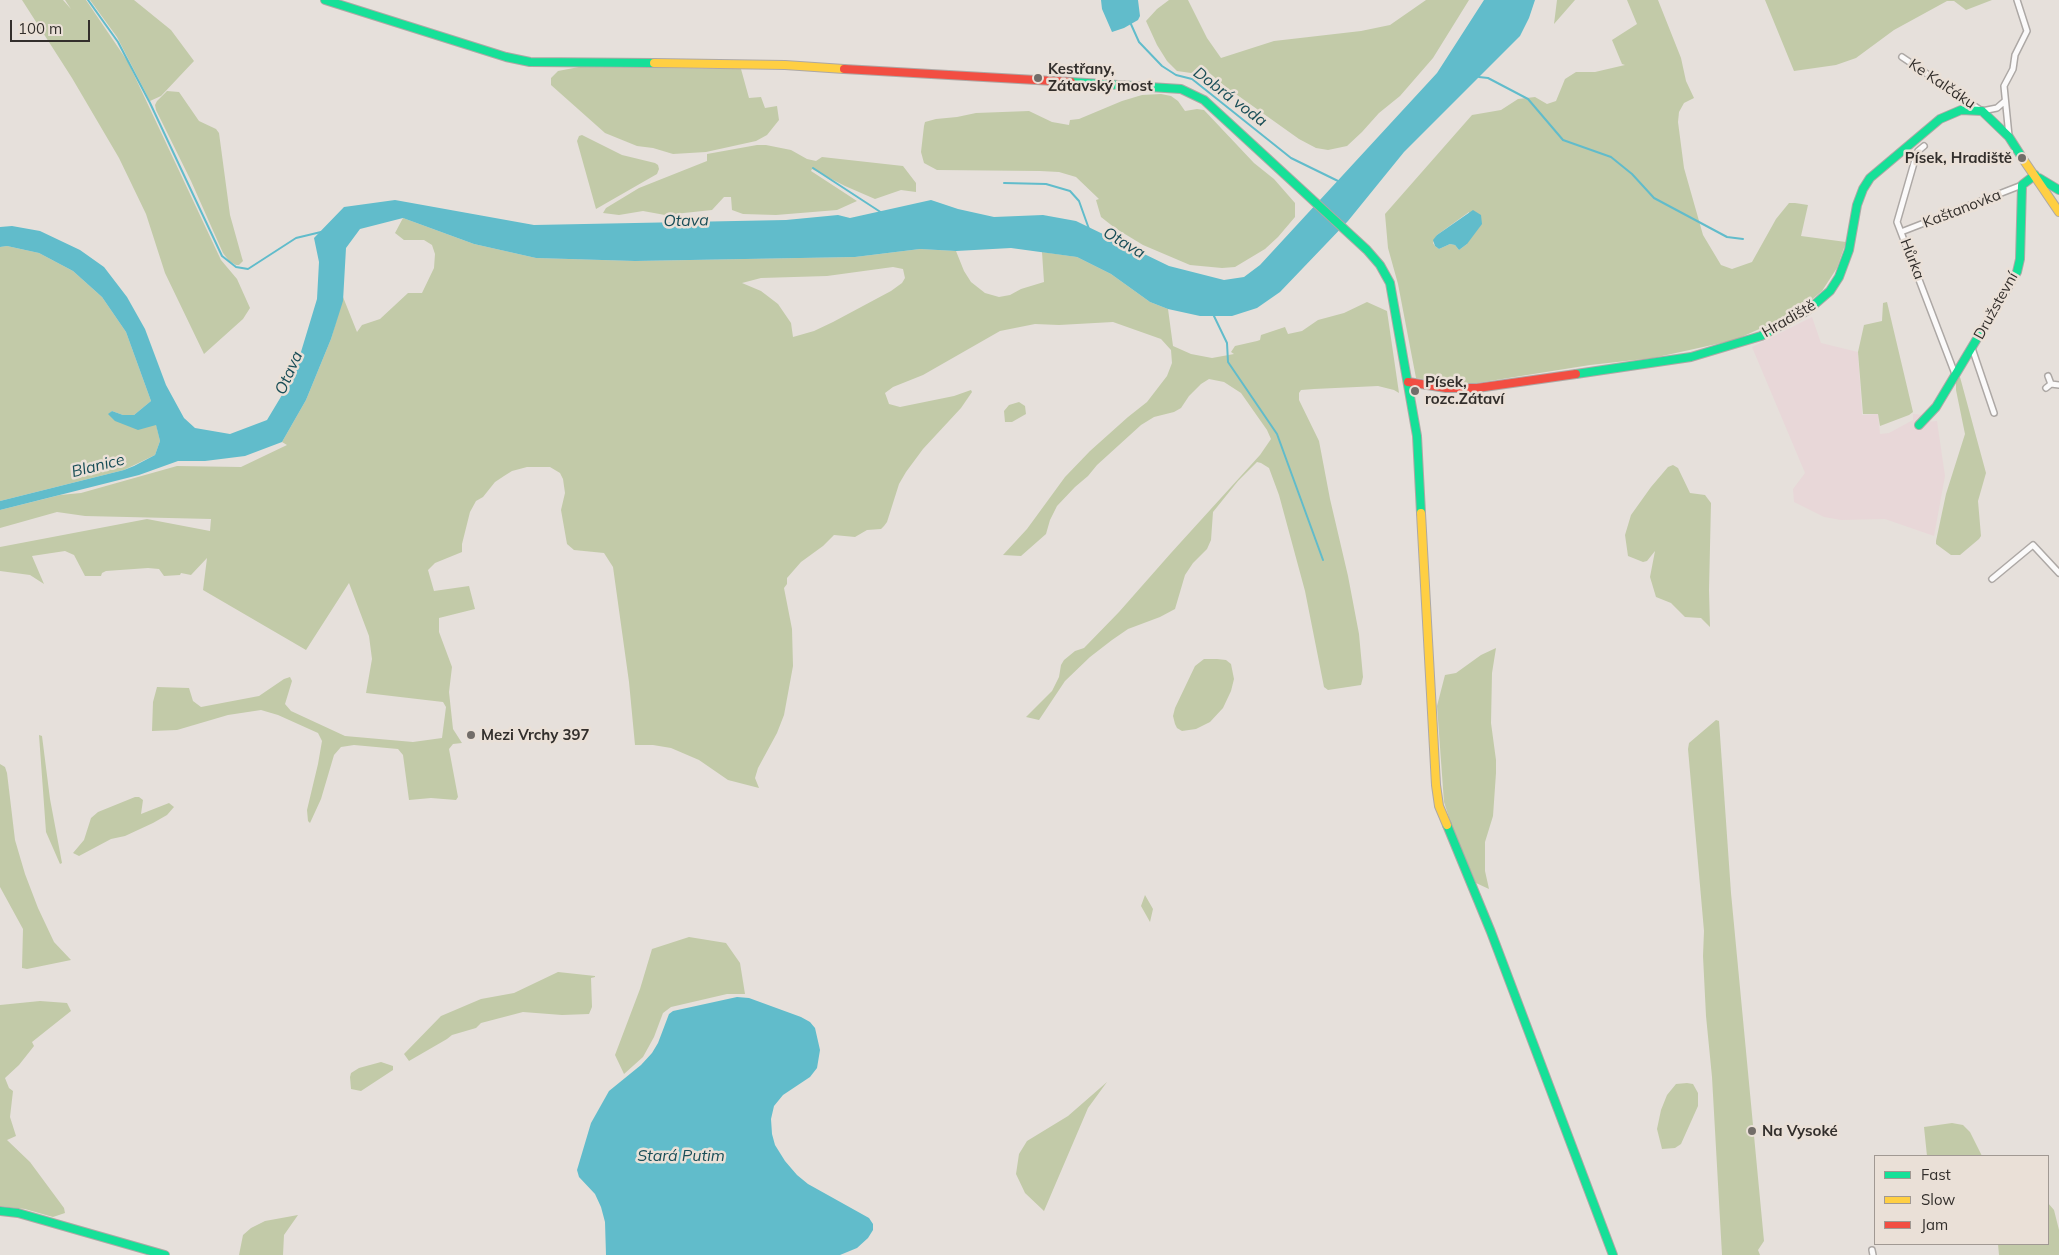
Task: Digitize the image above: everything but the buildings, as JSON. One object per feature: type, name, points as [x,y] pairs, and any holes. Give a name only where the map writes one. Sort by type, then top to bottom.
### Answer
[{"type":"street","points":[[325,0],[506,57],[530,62],[785,65],[1175,88],[1194,94],[1204,100],[1376,259],[1387,276],[1392,292],[1417,436],[1436,785],[1439,806],[1491,932],[1613,1255]]},
{"type":"street","points":[[2009,137],[2004,86],[2013,69],[2015,55],[2027,31],[2017,0]]},
{"type":"street","name":"Ke Kalčáku","points":[[1902,57],[1982,111]]},
{"type":"street","points":[[1982,111],[1997,108],[2004,101]]},
{"type":"street","name":"Hradiště","points":[[1408,382],[1446,388],[1477,388],[1691,358],[1762,336],[1808,310],[1830,291],[1839,278],[1849,250],[1857,205],[1863,189],[1870,178],[1940,119],[1962,110],[1982,111]]},
{"type":"street","points":[[1982,111],[2009,137],[2059,212]]},
{"type":"street","name":"Hůrka","points":[[1924,146],[1918,151],[1916,156],[1897,222],[1955,374]]},
{"type":"street","points":[[2022,185],[2035,175]]},
{"type":"street","points":[[2035,175],[2059,190]]},
{"type":"street","name":"Kaštanovka","points":[[1901,232],[2022,185]]},
{"type":"street","name":"Družstevní","points":[[1919,426],[1936,407],[2016,272],[2020,259],[2022,185]]},
{"type":"street","points":[[1972,348],[1994,413]]},
{"type":"street","points":[[2048,376],[2051,384]]},
{"type":"street","points":[[2051,384],[2059,386]]},
{"type":"street","points":[[2046,388],[2051,384]]},
{"type":"street","points":[[1992,579],[2033,545],[2059,574]]},
{"type":"street","points":[[0,1211],[18,1213],[165,1255]]},
{"type":"shaded area","points":[[1812,317],[1821,343],[1858,352],[1862,415],[1878,414],[1880,434],[1889,433],[1913,420],[1913,414],[1924,415],[1925,422],[1937,421],[1945,476],[1934,536],[1885,519],[1841,520],[1824,517],[1794,502],[1793,489],[1805,473],[1752,347]]},
{"type":"green space","points":[[22,0],[63,0],[71,9],[65,0],[86,0],[128,62],[221,260],[237,279],[250,308],[243,319],[204,354],[165,273],[146,214],[119,158],[72,78]]},
{"type":"green space","points":[[90,0],[134,0],[171,30],[194,61],[161,96],[150,101],[117,37]]},
{"type":"green space","points":[[1169,0],[1188,0],[1207,38],[1221,58],[1274,41],[1361,31],[1390,25],[1426,0],[1469,0],[1433,58],[1400,96],[1379,113],[1347,146],[1328,150],[1316,148],[1299,139],[1226,87],[1206,70],[1191,73],[1177,71],[1167,61],[1157,45],[1146,21]]},
{"type":"green space","points":[[1557,0],[1575,0],[1554,24]]},
{"type":"green space","points":[[1627,0],[1658,0],[1681,58],[1686,81],[1694,98],[1684,103],[1679,112],[1678,122],[1684,168],[1703,235],[1721,265],[1732,269],[1752,262],[1776,219],[1789,203],[1795,203],[1808,205],[1801,236],[1846,242],[1837,268],[1822,291],[1805,305],[1788,316],[1735,340],[1653,358],[1590,365],[1477,383],[1446,383],[1416,378],[1398,284],[1388,248],[1385,214],[1472,115],[1501,110],[1518,99],[1535,97],[1547,104],[1556,101],[1565,79],[1576,72],[1595,72],[1625,65],[1622,64],[1612,40],[1637,24]],"holes":[[[1469,212],[1467,244],[1459,250],[1455,245],[1450,244],[1439,249],[1433,243],[1437,235]]]},
{"type":"green space","points":[[1765,0],[1992,0],[1966,10],[1954,1],[1947,1],[1894,30],[1856,58],[1836,65],[1794,71]]},
{"type":"green space","points":[[579,67],[741,69],[749,98],[761,97],[765,108],[777,106],[779,120],[767,135],[756,141],[706,152],[673,154],[653,148],[637,146],[605,133],[551,85],[551,78],[558,71]]},
{"type":"green space","points":[[167,91],[179,92],[199,121],[216,129],[219,133],[230,215],[243,261],[239,265],[229,261],[223,253],[191,181],[156,110],[155,105],[157,101]]},
{"type":"green space","points":[[1161,94],[1171,96],[1178,101],[1185,111],[1204,110],[1254,163],[1274,179],[1295,203],[1295,217],[1278,237],[1265,249],[1235,267],[1222,268],[1190,265],[1143,245],[1101,217],[1096,200],[1099,199],[1076,177],[1059,172],[1040,171],[937,170],[924,163],[921,152],[925,122],[936,119],[976,113],[1029,111],[1052,122],[1069,125],[1070,120],[1079,119],[1122,101],[1142,95]]},
{"type":"green space","points":[[582,135],[622,155],[655,163],[659,169],[657,174],[596,209],[577,141],[579,136]]},
{"type":"green space","points":[[757,145],[791,150],[807,159],[816,161],[822,157],[903,166],[916,183],[916,192],[901,190],[875,199],[812,169],[811,171],[857,201],[837,210],[776,215],[743,214],[732,210],[731,197],[724,197],[712,210],[665,215],[643,211],[619,215],[603,213],[606,208],[639,188],[707,161],[707,154]]},
{"type":"green space","points":[[403,218],[474,244],[536,258],[635,261],[855,257],[920,249],[956,251],[964,271],[971,282],[985,293],[999,297],[1010,295],[1021,289],[1044,282],[1042,252],[1077,257],[1111,274],[1150,302],[1168,309],[1173,346],[1191,354],[1212,358],[1234,354],[1231,352],[1235,346],[1260,340],[1261,335],[1285,327],[1288,334],[1302,331],[1318,320],[1344,313],[1367,302],[1387,311],[1399,393],[1378,386],[1301,390],[1299,393],[1299,400],[1319,441],[1348,576],[1359,634],[1363,677],[1361,685],[1328,690],[1324,687],[1305,591],[1279,495],[1269,468],[1257,462],[1238,481],[1213,512],[1211,540],[1207,549],[1193,563],[1185,575],[1175,609],[1128,629],[1112,640],[1090,657],[1065,681],[1039,720],[1026,717],[1052,691],[1064,660],[1075,651],[1084,648],[1119,612],[1260,455],[1271,439],[1267,430],[1241,393],[1224,382],[1209,379],[1189,396],[1181,408],[1174,412],[1154,417],[1141,425],[1097,465],[1057,506],[1046,534],[1021,556],[1003,555],[1027,529],[1065,477],[1090,451],[1147,402],[1167,376],[1172,363],[1171,350],[1161,339],[1113,322],[1059,325],[1035,324],[1000,331],[923,375],[893,387],[885,393],[889,404],[900,407],[954,396],[971,390],[972,392],[961,408],[923,449],[906,472],[899,484],[884,526],[881,529],[867,530],[855,537],[834,535],[823,546],[801,562],[787,578],[787,584],[784,588],[792,629],[793,666],[784,715],[755,778],[759,788],[728,780],[699,760],[671,748],[635,745],[629,682],[613,567],[604,553],[574,550],[567,544],[561,510],[565,493],[560,473],[550,467],[527,467],[512,471],[495,482],[483,497],[476,501],[470,512],[462,544],[462,552],[435,563],[428,570],[434,591],[469,586],[475,609],[439,618],[439,632],[452,667],[449,692],[453,729],[462,743],[453,744],[449,749],[458,797],[456,800],[431,798],[409,800],[403,755],[398,749],[354,745],[341,747],[334,755],[321,799],[310,823],[307,810],[322,741],[318,733],[278,715],[261,710],[228,715],[177,730],[152,731],[153,702],[157,687],[189,688],[193,701],[201,707],[259,696],[290,677],[292,681],[285,704],[291,711],[345,736],[413,742],[442,738],[446,707],[443,702],[366,693],[372,659],[369,636],[349,583],[306,650],[203,590],[207,558],[191,575],[181,573],[180,575],[164,576],[159,569],[148,568],[106,571],[101,576],[85,576],[74,555],[65,551],[32,556],[44,584],[30,575],[0,571],[0,547],[147,519],[210,531],[211,519],[85,516],[57,512],[0,528],[0,510],[60,495],[81,493],[177,466],[241,467],[287,445],[282,442],[306,400],[331,339],[343,297],[357,332],[362,325],[380,319],[408,293],[422,293],[434,268],[435,254],[432,245],[424,240],[404,240],[395,233]],"holes":[[[893,267],[903,269],[905,278],[902,283],[891,291],[814,331],[793,337],[791,323],[778,304],[761,291],[742,283],[761,278],[827,276]]]},
{"type":"green space","points":[[7,246],[39,253],[73,271],[102,297],[126,332],[151,401],[134,415],[123,415],[112,411],[109,414],[156,424],[160,441],[155,455],[124,470],[0,501],[0,247]]},
{"type":"green space","points":[[1887,302],[1913,412],[1880,426],[1878,414],[1863,414],[1858,352],[1864,325],[1882,321],[1883,303]]},
{"type":"green space","points":[[1960,377],[1986,473],[1978,501],[1981,536],[1960,555],[1951,555],[1936,544],[1936,541],[1946,494],[1965,434],[1956,390],[1956,379]]},
{"type":"green space","points":[[1019,402],[1025,406],[1026,414],[1012,422],[1005,422],[1004,411],[1009,405]]},
{"type":"green space","points":[[1673,465],[1678,468],[1690,493],[1705,495],[1711,503],[1710,627],[1701,618],[1685,617],[1671,603],[1656,597],[1650,577],[1655,551],[1647,561],[1643,562],[1628,556],[1625,535],[1631,515],[1651,487],[1668,467]]},
{"type":"green space","points":[[1496,648],[1492,673],[1491,723],[1496,773],[1493,816],[1485,842],[1485,871],[1489,889],[1476,883],[1452,827],[1444,802],[1437,706],[1445,675],[1456,673],[1481,655]]},
{"type":"green space","points":[[1204,659],[1226,660],[1231,664],[1234,679],[1231,691],[1223,708],[1210,722],[1196,729],[1182,731],[1175,724],[1173,716],[1175,708],[1195,666]]},
{"type":"green space","points":[[1716,720],[1719,721],[1731,893],[1764,1241],[1758,1250],[1760,1255],[1722,1255],[1712,1077],[1706,1016],[1703,956],[1704,931],[1688,749],[1689,743]]},
{"type":"green space","points":[[39,735],[42,736],[50,799],[62,863],[60,864],[46,832]]},
{"type":"green space","points":[[0,764],[5,767],[7,773],[15,840],[25,874],[54,942],[71,960],[27,969],[22,968],[23,929],[0,887]]},
{"type":"green space","points":[[135,797],[143,800],[141,814],[169,803],[174,807],[167,815],[125,836],[111,839],[79,856],[73,853],[84,840],[91,818],[98,812]]},
{"type":"green space","points":[[1145,895],[1153,909],[1150,922],[1141,906]]},
{"type":"green space","points":[[689,937],[726,943],[740,963],[745,994],[727,994],[671,1007],[663,1013],[654,1037],[643,1057],[624,1074],[615,1055],[640,989],[652,949]]},
{"type":"green space","points":[[558,972],[595,976],[591,978],[592,1007],[589,1014],[562,1015],[523,1012],[481,1023],[476,1028],[452,1035],[409,1061],[404,1054],[441,1016],[481,999],[514,993]]},
{"type":"green space","points":[[40,1001],[67,1003],[71,1011],[32,1042],[34,1046],[19,1065],[5,1078],[9,1088],[13,1091],[10,1117],[16,1136],[7,1140],[30,1162],[64,1208],[65,1213],[53,1217],[25,1209],[0,1206],[0,1005]]},
{"type":"green space","points":[[381,1062],[393,1066],[393,1070],[361,1091],[351,1089],[351,1073],[359,1068]]},
{"type":"green space","points":[[1107,1082],[1088,1108],[1044,1211],[1025,1193],[1016,1174],[1019,1154],[1027,1141],[1068,1116]]},
{"type":"green space","points":[[1676,1084],[1693,1084],[1698,1093],[1698,1106],[1681,1144],[1675,1148],[1662,1149],[1657,1129],[1661,1110],[1667,1095]]},
{"type":"green space","points":[[1952,1123],[1963,1125],[1970,1132],[1982,1155],[1927,1155],[1924,1127]]},
{"type":"green space","points":[[2049,1204],[2054,1210],[2059,1230],[2059,1255],[1999,1255],[1998,1245],[2049,1245]]},
{"type":"green space","points":[[298,1215],[284,1235],[283,1255],[239,1255],[243,1235],[251,1228],[265,1221]]},
{"type":"water","points":[[1101,0],[1138,0],[1140,16],[1138,20],[1124,28],[1112,32],[1102,9]]},
{"type":"water","points":[[1484,0],[1535,0],[1520,36],[1404,152],[1348,221],[1280,292],[1257,308],[1232,316],[1200,316],[1168,309],[1150,302],[1111,274],[1077,257],[1011,248],[956,251],[920,249],[855,257],[635,261],[536,258],[474,244],[403,218],[360,229],[346,248],[343,301],[331,339],[306,400],[282,442],[245,456],[205,461],[178,461],[139,475],[0,510],[0,501],[134,466],[155,455],[160,441],[156,425],[138,430],[115,421],[108,414],[112,411],[123,415],[134,415],[151,401],[126,332],[102,297],[73,271],[39,253],[7,246],[0,247],[0,227],[12,226],[40,231],[80,250],[104,267],[127,297],[145,329],[166,385],[184,418],[195,428],[230,434],[267,420],[294,375],[317,299],[319,262],[314,238],[344,207],[395,200],[534,225],[786,220],[838,215],[850,218],[931,200],[958,209],[994,217],[1043,215],[1076,221],[1169,266],[1224,280],[1244,277],[1260,265],[1437,73]]},
{"type":"water","points":[[1473,210],[1481,215],[1482,224],[1467,244],[1459,250],[1455,245],[1450,244],[1439,249],[1435,246],[1433,240],[1437,235]]},
{"type":"water","name":"Stará Putim","points":[[737,997],[749,998],[801,1017],[810,1022],[815,1028],[820,1050],[817,1068],[810,1077],[783,1095],[774,1106],[771,1119],[775,1145],[797,1175],[808,1184],[869,1218],[873,1224],[873,1230],[868,1238],[857,1248],[840,1255],[606,1255],[605,1222],[601,1207],[595,1194],[579,1177],[577,1170],[591,1123],[609,1091],[641,1065],[652,1053],[658,1043],[669,1014],[673,1011]]},
{"type":"waterway","points":[[88,0],[118,42],[150,103],[222,256],[236,267],[248,269],[296,238],[321,232]]},
{"type":"waterway","name":"Dobrá voda","points":[[1130,22],[1139,42],[1162,66],[1176,75],[1192,79],[1291,158],[1338,181]]},
{"type":"waterway","points":[[1479,77],[1488,78],[1528,99],[1563,140],[1611,157],[1632,174],[1654,198],[1727,237],[1743,239]]},
{"type":"waterway","points":[[813,168],[882,213]]},
{"type":"waterway","points":[[1004,183],[1046,184],[1070,191],[1079,201],[1089,229]]},
{"type":"waterway","points":[[1213,314],[1227,343],[1228,362],[1277,434],[1323,560]]},
{"type":"traffic: fast","points":[[325,0],[506,57],[530,62],[654,63]]},
{"type":"traffic: fast","points":[[1071,82],[1181,89],[1204,100],[1367,250],[1380,265],[1390,283],[1417,436],[1421,513]]},
{"type":"traffic: fast","points":[[1576,374],[1691,357],[1761,336],[1808,310],[1830,291],[1839,277],[1849,250],[1857,205],[1863,189],[1870,178],[1940,119],[1961,110],[1982,111],[2009,137],[2023,159]]},
{"type":"traffic: fast","points":[[1919,425],[1936,407],[2017,272],[2020,259],[2022,185],[2035,175]]},
{"type":"traffic: fast","points":[[2039,178],[2059,190]]},
{"type":"traffic: fast","points":[[1447,825],[1491,932],[1613,1255]]},
{"type":"traffic: fast","points":[[0,1211],[18,1213],[165,1255]]},
{"type":"traffic: slow","points":[[654,63],[785,65],[844,69]]},
{"type":"traffic: slow","points":[[2023,159],[2059,212]]},
{"type":"traffic: slow","points":[[1421,513],[1436,785],[1439,806],[1447,825]]},
{"type":"traffic: jam","points":[[844,69],[1071,82]]},
{"type":"traffic: jam","points":[[1408,382],[1446,388],[1477,388],[1576,374]]},
{"type":"place","name":"Kestřany, Zátavský most","points":[[1038,78]]},
{"type":"place","name":"Písek, Hradiště","points":[[2022,158]]},
{"type":"place","name":"Písek, rozc.Zátaví","points":[[1415,391]]},
{"type":"place","name":"Mezi Vrchy 397","points":[[471,735]]},
{"type":"place","name":"Na Vysoké","points":[[1752,1131]]},
{"type":"water label","name":"Otava","points":[[686,221]]},
{"type":"water label","name":"Otava","points":[[1124,243]]},
{"type":"water label","name":"Otava","points":[[289,373]]},
{"type":"water label","name":"Blanice","points":[[98,466]]}]
